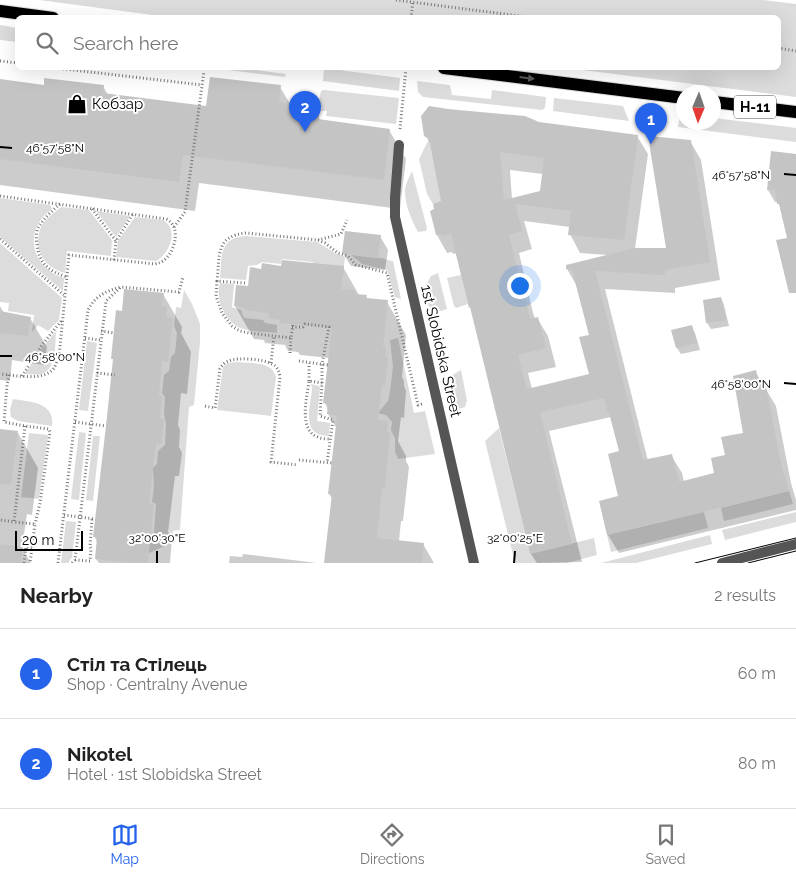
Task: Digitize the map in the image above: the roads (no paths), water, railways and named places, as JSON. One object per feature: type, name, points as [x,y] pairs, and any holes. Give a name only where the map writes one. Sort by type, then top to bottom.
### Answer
[{"type":"main road","points":[[0,11],[30,15]]},
{"type":"main road","points":[[460,70],[676,97]]},
{"type":"main road","name":"Н-11","points":[[721,103],[796,112]]},
{"type":"street","name":"1st Slobidska Street","points":[[400,145],[395,217],[474,563]]},
{"type":"street","points":[[722,563],[796,544]]},
{"type":"tram line","points":[[695,563],[796,538]]},
{"type":"tram line","points":[[748,563],[796,551]]},
{"type":"place","name":"Кобзар","points":[[77,104]]},
{"type":"place","name":"Nikotel","points":[[305,132]]},
{"type":"place","name":"Стіл та Стілець","points":[[651,144]]}]
